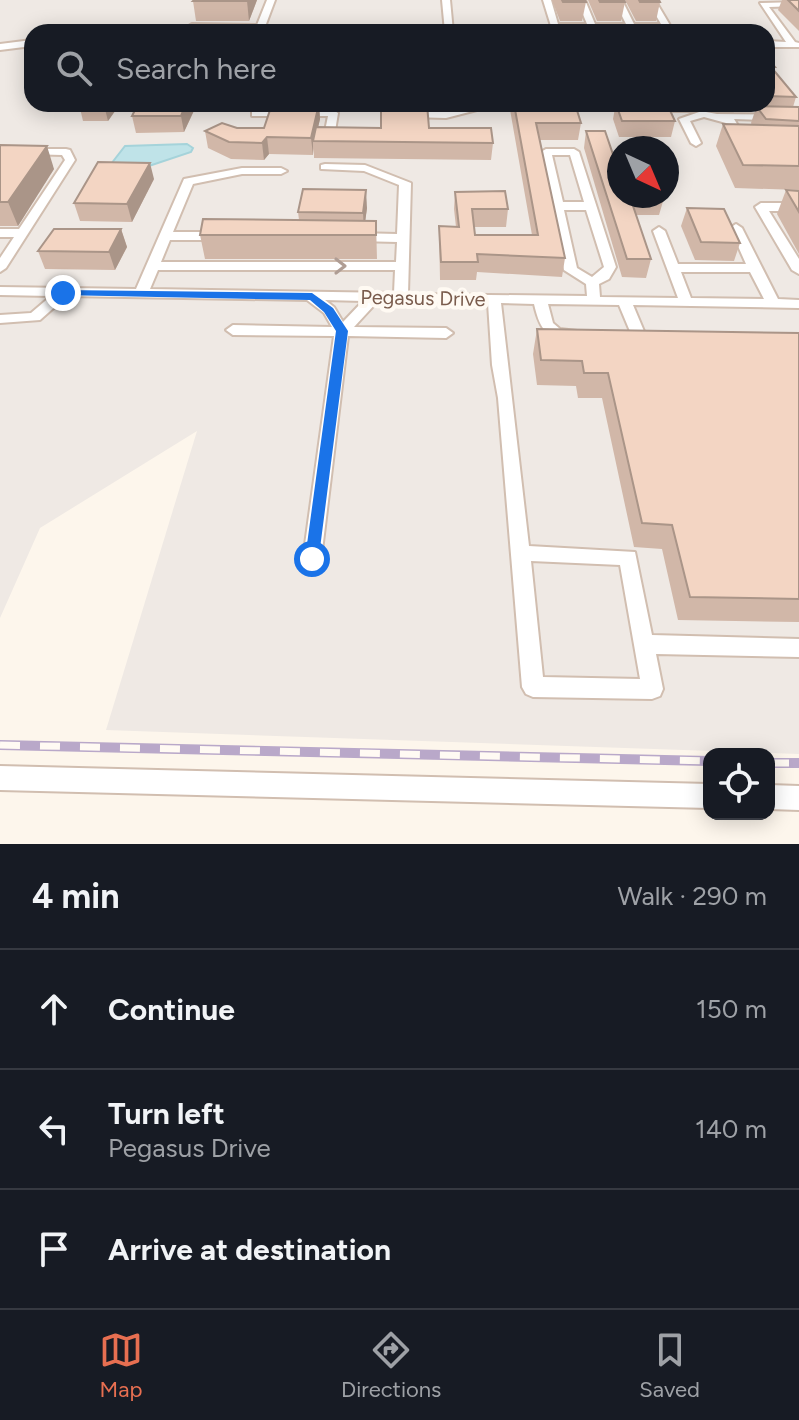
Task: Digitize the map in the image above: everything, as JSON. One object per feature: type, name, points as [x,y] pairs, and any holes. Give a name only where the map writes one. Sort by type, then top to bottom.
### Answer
[{"type":"street","points":[[262,24],[271,0]]},
{"type":"street","points":[[446,0],[448,24]]},
{"type":"street","points":[[547,0],[554,24]]},
{"type":"street","points":[[581,0],[590,24]]},
{"type":"street","points":[[618,0],[630,24]]},
{"type":"street","points":[[651,0],[665,24]]},
{"type":"street","points":[[795,44],[763,5],[799,4]]},
{"type":"street","points":[[188,24],[190,20]]},
{"type":"street","points":[[0,47],[24,44]]},
{"type":"street","points":[[243,112],[254,120],[333,113],[330,131]]},
{"type":"street","points":[[696,112],[684,119],[696,143]]},
{"type":"street","points":[[707,112],[730,121],[740,139],[751,142]]},
{"type":"street","points":[[393,113],[444,115]]},
{"type":"street","points":[[716,116],[797,117]]},
{"type":"street","points":[[0,268],[5,252],[22,233],[70,160],[66,152],[23,152]]},
{"type":"street","points":[[546,152],[574,152],[610,267],[604,276],[592,282],[571,270],[546,152]]},
{"type":"street","points":[[325,167],[365,168],[405,183],[401,298]]},
{"type":"street","points":[[141,294],[188,181],[242,171],[281,171]]},
{"type":"street","points":[[558,206],[591,206]]},
{"type":"street","points":[[799,207],[761,207],[799,270]]},
{"type":"street","points":[[736,228],[773,303]]},
{"type":"street","points":[[659,231],[686,302]]},
{"type":"street","points":[[0,233],[22,233]]},
{"type":"street","points":[[165,236],[240,236]]},
{"type":"street","points":[[348,237],[403,238]]},
{"type":"street","points":[[153,266],[402,266]]},
{"type":"street","points":[[272,296],[277,266]]},
{"type":"street","points":[[673,268],[754,268]]},
{"type":"street","points":[[592,282],[594,301]]},
{"type":"street","name":"Pegasus Drive","points":[[0,291],[799,304]]},
{"type":"street","points":[[0,319],[35,317],[63,293]]},
{"type":"street","points":[[312,297],[329,310],[342,331]]},
{"type":"street","points":[[312,559],[342,331],[374,298]]},
{"type":"street","points":[[494,299],[502,362],[498,382],[506,398],[520,553],[533,687],[652,689],[628,558],[520,553]]},
{"type":"street","points":[[540,300],[546,325],[557,333],[584,334]]},
{"type":"street","points":[[624,301],[639,336]]},
{"type":"street","points":[[233,330],[446,333]]},
{"type":"street","points":[[644,644],[799,648]]},
{"type":"street","points":[[0,778],[703,796]]},
{"type":"street","points":[[775,797],[799,798]]},
{"type":"shaded area","points":[[0,0],[799,0],[799,754],[775,753],[775,748],[703,748],[703,751],[106,730],[197,431],[40,528],[0,618]]},
{"type":"water","points":[[187,144],[193,148],[191,152],[149,166],[111,164],[125,146]]},
{"type":"building","points":[[247,0],[247,1],[193,1]]},
{"type":"building","points":[[585,0],[586,2],[563,2]]},
{"type":"building","points":[[624,0],[625,2],[600,2]]},
{"type":"building","points":[[788,0],[799,0],[799,11]]},
{"type":"building","points":[[775,72],[796,97],[775,96]]},
{"type":"building","points":[[775,106],[799,107],[799,121],[766,119],[761,112],[775,112]]},
{"type":"building","points":[[134,112],[183,112],[181,116],[132,116]]},
{"type":"building","points":[[269,112],[317,112],[311,138],[267,137],[262,143],[229,142],[205,131],[222,123],[237,128],[264,128]]},
{"type":"building","points":[[381,112],[428,112],[429,128],[491,128],[493,143],[313,141],[316,127],[381,128]]},
{"type":"building","points":[[515,112],[578,112],[581,123],[536,123],[565,258],[477,254],[478,262],[441,262],[439,226],[459,227],[455,192],[505,191],[508,209],[472,209],[475,235],[538,235]]},
{"type":"building","points":[[619,112],[671,112],[675,121],[622,121]]},
{"type":"building","points":[[723,124],[799,126],[799,166],[743,165]]},
{"type":"building","points":[[586,131],[605,131],[607,137],[607,197]]},
{"type":"building","points":[[0,145],[47,146],[8,202],[0,202]]},
{"type":"building","points":[[98,162],[150,163],[127,204],[74,203]]},
{"type":"building","points":[[303,189],[366,190],[363,213],[298,212]]},
{"type":"building","points":[[786,190],[799,191],[799,212]]},
{"type":"building","points":[[611,208],[634,208],[651,259],[627,259]]},
{"type":"building","points":[[687,208],[724,209],[740,243],[701,242]]},
{"type":"building","points":[[203,219],[376,221],[376,235],[200,235]]},
{"type":"building","points":[[54,229],[121,229],[109,252],[38,251]]},
{"type":"building","points":[[537,329],[799,333],[799,599],[690,597],[672,525],[642,523],[608,373],[584,373],[582,361],[541,360]]},
{"type":"railway","points":[[0,745],[703,761]]},
{"type":"railway","points":[[775,763],[799,763]]},
{"type":"route","points":[[63,293],[312,297],[329,310],[342,331],[312,559]]}]
